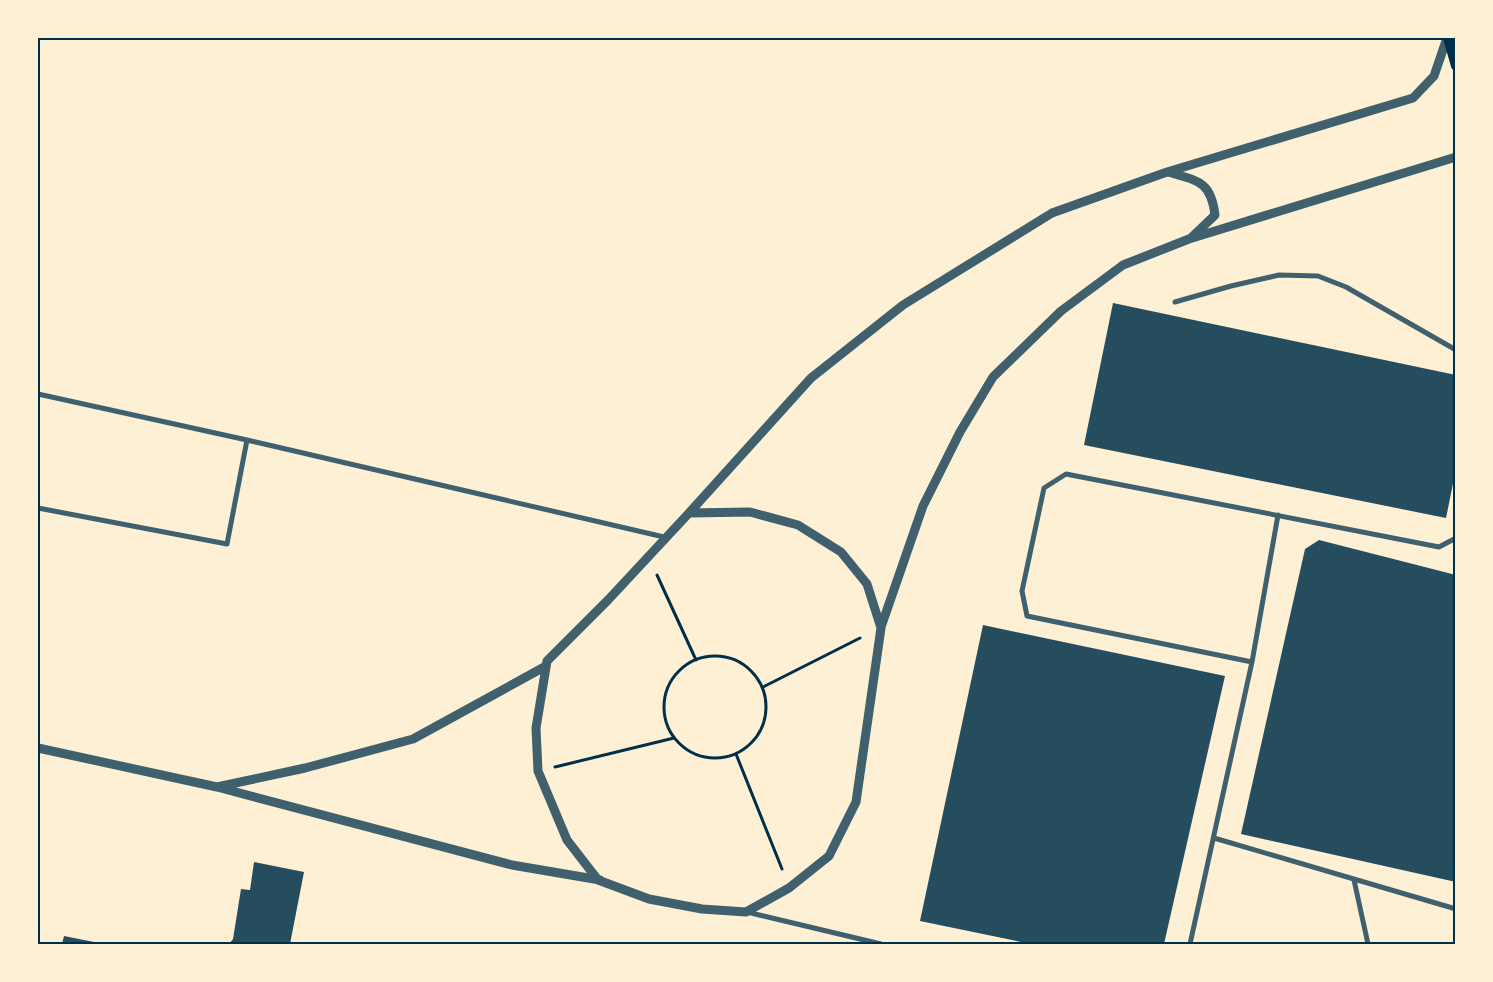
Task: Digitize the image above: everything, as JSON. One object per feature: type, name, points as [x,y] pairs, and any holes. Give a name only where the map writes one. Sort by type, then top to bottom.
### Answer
[{"type":"main road","points":[[1448,38],[1456,66]]},
{"type":"street","points":[[600,880],[567,840],[538,772],[536,728],[547,660],[689,513],[811,378],[903,305],[1052,213],[1167,172],[1413,98],[1434,76],[1448,38]]},
{"type":"street","points":[[746,912],[789,888],[829,856],[856,802],[881,628],[923,506],[960,432],[993,377],[1061,311],[1124,265],[1189,239],[1456,157]]},
{"type":"street","points":[[1167,172],[1201,182],[1213,198],[1215,215],[1189,239]]},
{"type":"street","points":[[1175,302],[1279,275],[1318,276],[1346,286],[1456,350]]},
{"type":"street","points":[[38,394],[247,440],[664,538]]},
{"type":"street","points":[[38,508],[227,544],[247,440]]},
{"type":"street","points":[[1252,662],[1027,616],[1022,591],[1044,488],[1066,474],[1439,547],[1456,538]]},
{"type":"street","points":[[689,513],[750,512],[798,525],[841,552],[867,584],[881,628]]},
{"type":"street","points":[[1190,944],[1252,662],[1278,515]]},
{"type":"street","points":[[217,787],[305,768],[413,739],[546,666]]},
{"type":"street","points":[[38,748],[217,787],[512,865],[600,880],[649,899],[702,909],[746,912],[881,944]]},
{"type":"street","points":[[1214,838],[1456,909]]},
{"type":"street","points":[[1354,880],[1368,944]]},
{"type":"path","points":[[648,556],[696,660]]},
{"type":"path","points":[[763,688],[881,628]]},
{"type":"path","points":[[708,656],[726,656],[742,663],[755,674],[763,688],[767,703],[765,719],[759,734],[748,747],[736,754],[718,758],[702,756],[686,750],[674,738],[666,722],[664,704],[667,687],[677,672],[696,660],[708,656]]},
{"type":"path","points":[[538,772],[674,738]]},
{"type":"path","points":[[736,754],[789,888]]},
{"type":"building","points":[[1113,303],[1456,375],[1456,469],[1446,518],[1084,445]]},
{"type":"building","points":[[1319,540],[1456,575],[1456,882],[1241,834],[1305,549]]},
{"type":"building","points":[[983,625],[1225,676],[1164,944],[1031,944],[920,921]]},
{"type":"building","points":[[254,862],[304,872],[290,944],[229,944],[233,939],[241,889],[250,890]]},
{"type":"building","points":[[64,936],[104,944],[62,944]]}]
